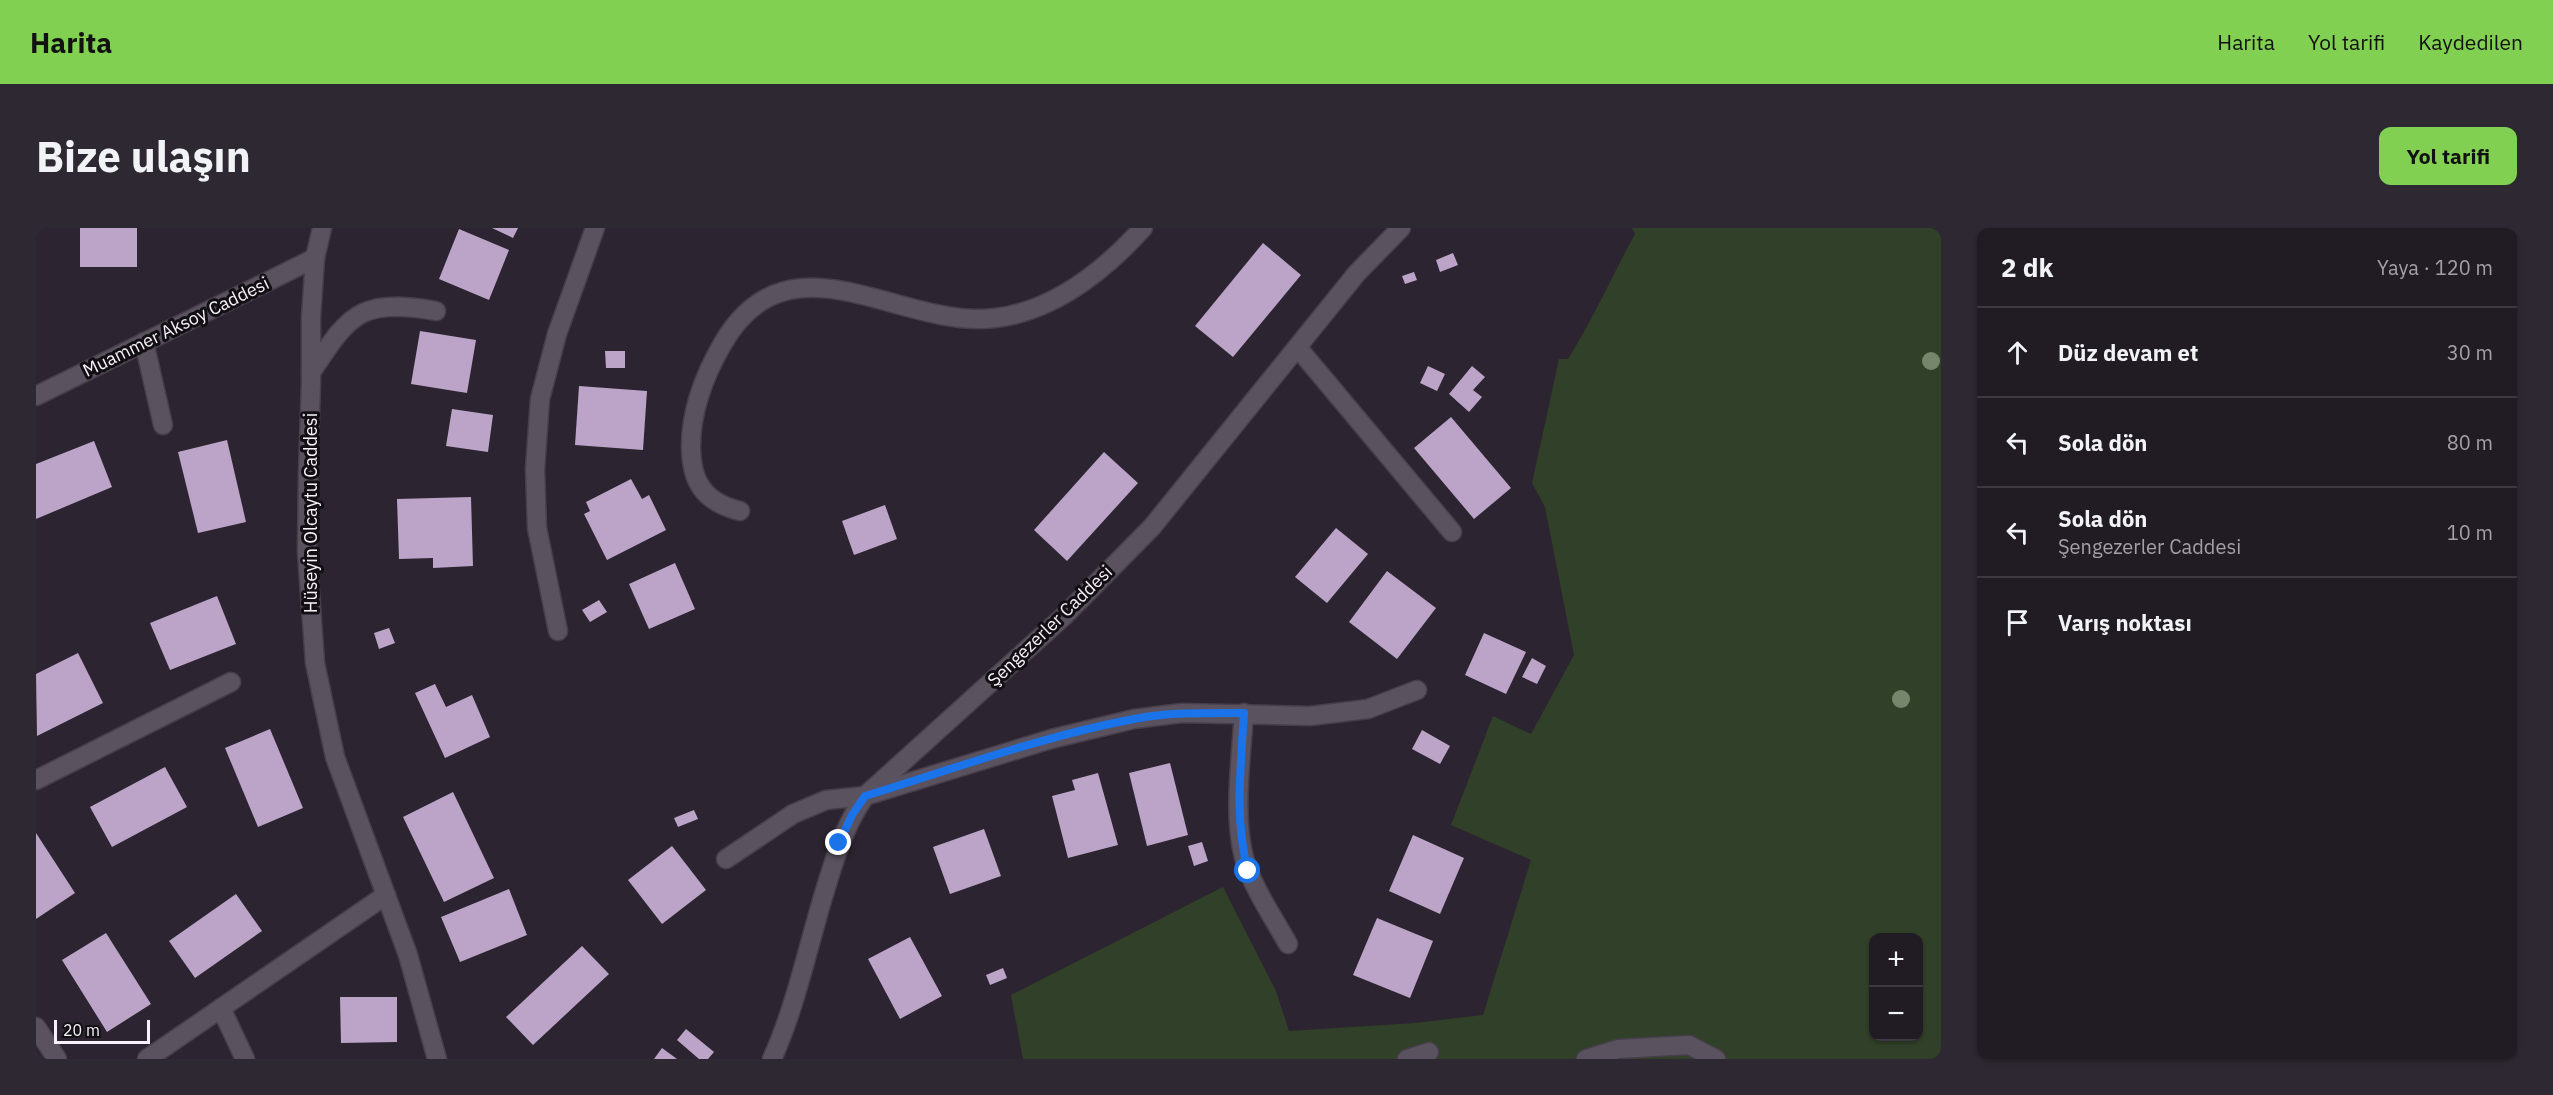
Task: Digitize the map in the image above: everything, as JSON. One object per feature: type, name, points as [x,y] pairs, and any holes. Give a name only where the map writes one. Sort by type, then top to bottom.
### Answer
[{"type":"street","name":"Hüseyin Olcaytu Caddesi","points":[[322,228],[315,258],[311,316],[307,552],[315,663],[335,757],[408,955],[437,1059]]},
{"type":"street","points":[[558,631],[537,528],[535,469],[540,399],[557,334],[595,228]]},
{"type":"street","points":[[740,511],[714,501],[695,480],[691,457],[691,436],[697,405],[712,361],[726,337],[757,301],[774,292],[793,287],[816,286],[838,288],[961,317],[993,319],[1018,314],[1047,304],[1078,286],[1125,248],[1143,228]]},
{"type":"street","name":"Şengezerler Caddesi","points":[[772,1059],[805,963],[839,843],[852,815],[865,796],[1064,616],[1152,527],[1357,273],[1401,228]]},
{"type":"street","name":"Muammer Aksoy Caddesi","points":[[39,388],[144,342],[315,258]]},
{"type":"street","points":[[311,372],[346,326],[363,313],[403,307],[436,311]]},
{"type":"street","points":[[144,342],[164,425]]},
{"type":"street","points":[[1298,348],[1452,532]]},
{"type":"street","points":[[36,780],[231,682]]},
{"type":"street","points":[[726,859],[793,814],[826,800],[865,796],[1051,739],[1134,719],[1182,713],[1310,716],[1368,709],[1417,690]]},
{"type":"street","points":[[1244,713],[1240,785],[1243,851],[1248,871],[1288,944]]},
{"type":"street","points":[[147,1059],[386,895]]},
{"type":"street","points":[[221,1008],[245,1059]]},
{"type":"street","points":[[36,1027],[57,1059]]},
{"type":"street","points":[[1586,1059],[1618,1049],[1689,1045],[1716,1059]]},
{"type":"street","points":[[1407,1059],[1429,1052]]},
{"type":"green space","points":[[1632,228],[1941,228],[1941,1059],[1023,1059],[1011,995],[1223,887],[1276,991],[1289,1031],[1415,1023],[1483,1015],[1531,860],[1451,825],[1493,716],[1531,734],[1574,655],[1545,507],[1532,483],[1559,359],[1568,359],[1635,234]]},
{"type":"building","points":[[80,228],[137,228],[137,267],[80,267]]},
{"type":"building","points":[[492,228],[518,228],[513,238]]},
{"type":"building","points":[[459,229],[509,250],[489,300],[439,279]]},
{"type":"building","points":[[1263,243],[1301,275],[1233,357],[1195,326]]},
{"type":"building","points":[[1453,253],[1458,265],[1440,272],[1436,260]]},
{"type":"building","points":[[1414,272],[1417,280],[1405,284],[1402,276]]},
{"type":"building","points":[[420,331],[476,340],[467,393],[411,384]]},
{"type":"building","points":[[605,351],[625,351],[625,368],[606,368]]},
{"type":"building","points":[[1428,366],[1445,374],[1437,391],[1420,383]]},
{"type":"building","points":[[1472,366],[1485,377],[1473,390],[1482,397],[1469,412],[1449,394]]},
{"type":"building","points":[[579,386],[647,391],[643,450],[575,445]]},
{"type":"building","points":[[452,409],[493,415],[488,452],[446,446]]},
{"type":"building","points":[[1451,417],[1511,488],[1474,519],[1414,448]]},
{"type":"building","points":[[227,440],[246,522],[198,533],[178,452]]},
{"type":"building","points":[[94,441],[112,487],[36,519],[36,464]]},
{"type":"building","points":[[1104,452],[1138,483],[1067,561],[1034,530]]},
{"type":"building","points":[[631,479],[642,499],[649,495],[666,530],[607,560],[584,514],[590,511],[586,502]]},
{"type":"building","points":[[471,497],[473,566],[433,568],[433,558],[399,559],[397,499]]},
{"type":"building","points":[[885,505],[897,539],[854,555],[842,521]]},
{"type":"building","points":[[1336,528],[1368,554],[1327,603],[1295,577]]},
{"type":"building","points":[[675,563],[695,609],[649,629],[629,584]]},
{"type":"building","points":[[1387,571],[1436,608],[1397,659],[1349,622]]},
{"type":"building","points":[[217,596],[236,644],[170,670],[150,623]]},
{"type":"building","points":[[599,600],[607,612],[590,622],[582,610]]},
{"type":"building","points":[[389,628],[395,643],[379,649],[374,633]]},
{"type":"building","points":[[1484,633],[1526,652],[1506,694],[1465,675]]},
{"type":"building","points":[[78,653],[103,703],[37,736],[36,674]]},
{"type":"building","points":[[1532,658],[1546,666],[1537,684],[1522,677]]},
{"type":"building","points":[[435,684],[446,707],[472,695],[490,737],[445,758],[415,693]]},
{"type":"building","points":[[270,729],[303,808],[258,827],[225,748]]},
{"type":"building","points":[[1422,730],[1450,746],[1440,764],[1412,749]]},
{"type":"building","points":[[1170,763],[1188,835],[1147,846],[1129,773]]},
{"type":"building","points":[[165,767],[187,807],[112,847],[90,807]]},
{"type":"building","points":[[1098,773],[1118,845],[1068,858],[1052,796],[1075,790],[1072,780]]},
{"type":"building","points":[[453,792],[494,878],[444,902],[403,817]]},
{"type":"building","points":[[694,810],[698,819],[678,827],[674,818]]},
{"type":"building","points":[[984,829],[1001,876],[950,894],[933,847]]},
{"type":"building","points":[[36,833],[75,893],[36,919]]},
{"type":"building","points":[[1413,835],[1464,858],[1440,914],[1389,891]]},
{"type":"building","points":[[1202,842],[1208,861],[1194,866],[1188,846]]},
{"type":"building","points":[[672,846],[706,890],[662,924],[628,880]]},
{"type":"building","points":[[509,889],[527,935],[460,962],[441,917]]},
{"type":"building","points":[[236,894],[262,931],[195,978],[169,941]]},
{"type":"building","points":[[1377,918],[1433,941],[1410,998],[1353,975]]},
{"type":"building","points":[[106,933],[151,1004],[107,1032],[62,960]]},
{"type":"building","points":[[910,937],[942,996],[900,1019],[868,959]]},
{"type":"building","points":[[582,946],[609,974],[533,1045],[506,1017]]},
{"type":"building","points":[[1003,968],[1007,978],[990,985],[986,975]]},
{"type":"building","points":[[340,997],[397,997],[397,1042],[341,1043]]},
{"type":"building","points":[[686,1029],[714,1052],[708,1059],[699,1059],[677,1040]]},
{"type":"building","points":[[662,1048],[677,1059],[654,1059]]},
{"type":"route","points":[[839,843],[852,815],[865,796],[1051,739],[1134,719],[1182,713],[1244,713],[1240,824],[1248,871]]}]
